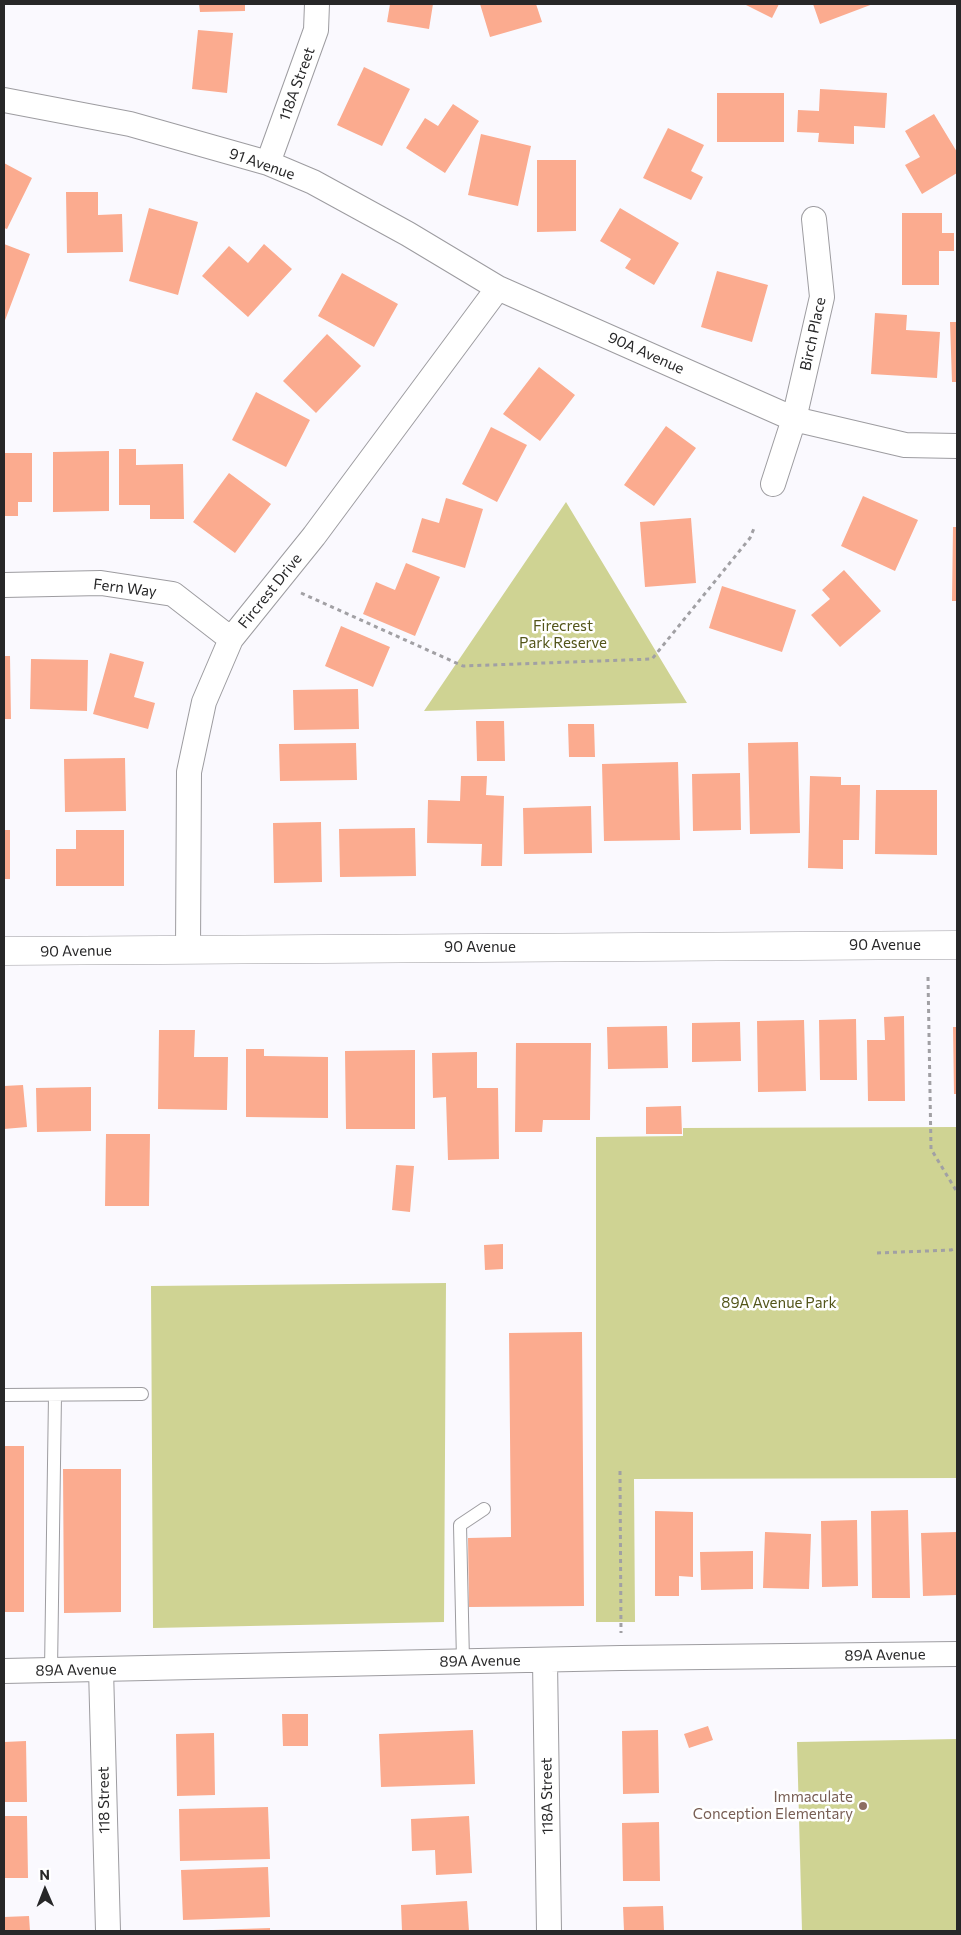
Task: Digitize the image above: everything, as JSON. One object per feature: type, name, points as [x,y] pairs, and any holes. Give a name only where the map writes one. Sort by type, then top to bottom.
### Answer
[{"type":"street","name":"118A Street","points":[[268,163],[316,30],[317,4]]},
{"type":"street","name":"91 Avenue","points":[[4,100],[130,124],[268,163],[313,182],[408,234],[498,288]]},
{"type":"street","name":"Birch Place","points":[[794,419],[822,297],[814,219]]},
{"type":"street","name":"90A Avenue","points":[[498,288],[794,419],[905,445],[957,446]]},
{"type":"street","name":"Fircrest Drive","points":[[188,949],[189,772],[204,702],[231,638],[314,536],[498,288]]},
{"type":"street","points":[[773,484],[794,419]]},
{"type":"street","name":"Fern Way","points":[[4,584],[101,584],[174,594],[231,638]]},
{"type":"street","name":"90 Avenue","points":[[4,952],[957,944]]},
{"type":"street","name":"89A Avenue","points":[[4,1671],[957,1654]]},
{"type":"street","name":"118A Street","points":[[545,1660],[549,1931]]},
{"type":"street","name":"118 Street","points":[[101,1669],[108,1931]]},
{"type":"lane","points":[[4,1395],[142,1394]]},
{"type":"lane","points":[[51,1670],[55,1395]]},
{"type":"lane","points":[[462,1662],[460,1525],[484,1509]]},
{"type":"path","points":[[298,591],[462,666],[652,659],[750,538],[755,526]]},
{"type":"path","points":[[928,977],[930,1149],[957,1192]]},
{"type":"path","points":[[877,1253],[951,1250],[957,1248]]},
{"type":"path","points":[[620,1471],[621,1639]]},
{"type":"green space","name":"Firecrest Park Reserve","points":[[566,502],[687,703],[424,711]]},
{"type":"green space","name":"89A Avenue Park","points":[[957,1127],[957,1478],[634,1479],[635,1622],[596,1622],[596,1137],[683,1136],[683,1128]]},
{"type":"green space","points":[[446,1283],[444,1622],[153,1628],[151,1286]]},
{"type":"green space","name":"Immaculate Conception Elementary","points":[[957,1739],[957,1931],[802,1931],[797,1742]]},
{"type":"building","points":[[199,4],[245,4],[245,11],[200,12]]},
{"type":"building","points":[[390,4],[433,4],[429,29],[387,22]]},
{"type":"building","points":[[480,4],[536,4],[542,22],[490,37]]},
{"type":"building","points":[[744,4],[779,4],[772,18]]},
{"type":"building","points":[[813,4],[873,4],[820,24]]},
{"type":"building","points":[[198,30],[233,33],[227,93],[192,89]]},
{"type":"building","points":[[364,67],[410,89],[382,146],[337,125]]},
{"type":"building","points":[[820,89],[887,93],[885,128],[854,126],[854,144],[818,142],[819,133],[797,132],[798,110],[819,111]]},
{"type":"building","points":[[717,93],[784,93],[784,142],[717,142]]},
{"type":"building","points":[[453,104],[479,121],[445,173],[406,148],[425,118],[438,126]]},
{"type":"building","points":[[934,114],[957,152],[957,173],[922,194],[905,165],[920,157],[905,131]]},
{"type":"building","points":[[668,128],[704,145],[691,171],[703,177],[691,200],[643,178]]},
{"type":"building","points":[[481,134],[531,146],[518,206],[468,195]]},
{"type":"building","points":[[537,160],[576,160],[576,231],[537,232]]},
{"type":"building","points":[[4,163],[32,178],[7,229],[4,228]]},
{"type":"building","points":[[66,192],[98,192],[98,215],[122,214],[123,252],[67,253]]},
{"type":"building","points":[[149,208],[198,222],[178,295],[129,281]]},
{"type":"building","points":[[620,208],[679,243],[654,285],[625,268],[631,259],[600,241]]},
{"type":"building","points":[[902,213],[942,213],[942,233],[954,233],[954,251],[939,251],[939,285],[902,285]]},
{"type":"building","points":[[4,244],[30,254],[4,323]]},
{"type":"building","points":[[264,244],[292,269],[248,317],[202,276],[229,246],[248,263]]},
{"type":"building","points":[[717,271],[768,285],[752,342],[701,327]]},
{"type":"building","points":[[342,273],[398,304],[374,347],[318,316]]},
{"type":"building","points":[[875,313],[907,315],[906,330],[940,332],[937,378],[871,374]]},
{"type":"building","points":[[950,322],[957,322],[957,382],[952,382]]},
{"type":"building","points":[[327,334],[361,366],[316,413],[283,381]]},
{"type":"building","points":[[539,367],[575,395],[540,441],[503,414]]},
{"type":"building","points":[[256,392],[310,420],[286,467],[232,440]]},
{"type":"building","points":[[666,426],[696,448],[654,506],[624,485]]},
{"type":"building","points":[[491,427],[527,445],[497,502],[462,484]]},
{"type":"building","points":[[119,449],[136,449],[136,465],[183,464],[184,519],[150,519],[150,505],[119,505]]},
{"type":"building","points":[[109,451],[109,511],[53,512],[53,452]]},
{"type":"building","points":[[4,453],[32,453],[32,502],[18,502],[18,516],[4,516]]},
{"type":"building","points":[[229,473],[271,504],[235,553],[193,522]]},
{"type":"building","points":[[863,496],[918,520],[895,571],[841,546]]},
{"type":"building","points":[[446,498],[483,509],[465,568],[412,552],[422,518],[439,523]]},
{"type":"building","points":[[691,518],[696,583],[645,587],[640,522]]},
{"type":"building","points":[[953,527],[957,527],[957,601],[952,601]]},
{"type":"building","points":[[406,563],[440,577],[415,636],[363,614],[376,582],[395,590]]},
{"type":"building","points":[[844,570],[881,611],[840,647],[811,615],[830,599],[822,590]]},
{"type":"building","points":[[722,586],[796,610],[782,652],[709,628]]},
{"type":"building","points":[[341,626],[390,647],[373,687],[325,666]]},
{"type":"building","points":[[110,653],[144,662],[134,697],[155,703],[148,729],[93,714]]},
{"type":"building","points":[[4,656],[10,656],[11,719],[4,719]]},
{"type":"building","points":[[31,659],[88,660],[87,711],[30,709]]},
{"type":"building","points":[[358,689],[359,729],[294,730],[293,690]]},
{"type":"building","points":[[476,721],[504,721],[505,761],[477,761]]},
{"type":"building","points":[[568,724],[594,724],[595,757],[569,757]]},
{"type":"building","points":[[798,742],[800,833],[750,834],[748,743]]},
{"type":"building","points":[[356,743],[357,780],[280,781],[279,744]]},
{"type":"building","points":[[125,758],[126,811],[65,812],[64,759]]},
{"type":"building","points":[[678,762],[680,840],[604,841],[602,764]]},
{"type":"building","points":[[740,773],[741,830],[693,831],[692,774]]},
{"type":"building","points":[[461,776],[487,776],[486,795],[504,796],[502,866],[481,866],[482,844],[427,843],[428,800],[460,801]]},
{"type":"building","points":[[810,776],[841,777],[841,785],[860,785],[859,840],[843,840],[843,869],[808,868]]},
{"type":"building","points":[[876,790],[937,790],[937,855],[875,854]]},
{"type":"building","points":[[591,806],[592,853],[524,854],[523,808]]},
{"type":"building","points":[[321,822],[322,882],[274,883],[273,823]]},
{"type":"building","points":[[415,828],[416,876],[340,877],[339,829]]},
{"type":"building","points":[[4,830],[10,830],[10,879],[4,879]]},
{"type":"building","points":[[76,830],[124,830],[124,886],[56,886],[56,849],[76,849]]},
{"type":"building","points":[[904,1016],[905,1101],[868,1101],[867,1040],[885,1040],[884,1017]]},
{"type":"building","points":[[856,1019],[857,1080],[820,1080],[819,1020]]},
{"type":"building","points":[[804,1020],[806,1091],[758,1092],[757,1021]]},
{"type":"building","points":[[740,1022],[741,1061],[692,1062],[692,1023]]},
{"type":"building","points":[[667,1026],[668,1068],[608,1069],[607,1027]]},
{"type":"building","points":[[953,1027],[957,1027],[957,1094],[954,1094]]},
{"type":"building","points":[[159,1030],[195,1030],[194,1057],[228,1057],[227,1110],[158,1109]]},
{"type":"building","points":[[516,1043],[591,1043],[590,1120],[543,1120],[542,1132],[515,1132]]},
{"type":"building","points":[[246,1049],[264,1049],[264,1056],[328,1057],[328,1118],[246,1117]]},
{"type":"building","points":[[415,1050],[415,1129],[346,1129],[345,1051]]},
{"type":"building","points":[[477,1052],[477,1088],[498,1088],[499,1159],[448,1160],[446,1097],[433,1098],[432,1053]]},
{"type":"building","points":[[23,1085],[27,1127],[4,1129],[4,1086]]},
{"type":"building","points":[[91,1087],[91,1131],[37,1132],[36,1088]]},
{"type":"building","points":[[681,1106],[682,1134],[646,1134],[646,1107]]},
{"type":"building","points":[[106,1134],[150,1134],[149,1206],[105,1206]]},
{"type":"building","points":[[396,1165],[414,1166],[410,1212],[392,1210]]},
{"type":"building","points":[[503,1244],[503,1269],[485,1270],[484,1245]]},
{"type":"building","points":[[582,1332],[584,1606],[469,1607],[468,1538],[511,1537],[509,1333]]},
{"type":"building","points":[[4,1446],[24,1446],[24,1612],[4,1612]]},
{"type":"building","points":[[63,1469],[121,1469],[121,1612],[64,1613]]},
{"type":"building","points":[[908,1510],[910,1598],[872,1598],[871,1511]]},
{"type":"building","points":[[655,1511],[693,1512],[693,1577],[679,1576],[679,1596],[655,1596]]},
{"type":"building","points":[[857,1520],[858,1586],[822,1587],[821,1521]]},
{"type":"building","points":[[765,1532],[811,1534],[809,1589],[763,1588]]},
{"type":"building","points":[[957,1532],[957,1595],[923,1596],[921,1533]]},
{"type":"building","points":[[753,1551],[753,1589],[701,1590],[700,1552]]},
{"type":"building","points":[[282,1714],[308,1714],[308,1746],[283,1746]]},
{"type":"building","points":[[708,1726],[713,1740],[689,1748],[684,1734]]},
{"type":"building","points":[[473,1730],[475,1784],[381,1787],[379,1734]]},
{"type":"building","points":[[658,1730],[659,1793],[623,1794],[622,1731]]},
{"type":"building","points":[[214,1733],[215,1795],[177,1796],[176,1734]]},
{"type":"building","points":[[26,1741],[27,1802],[4,1802],[4,1742]]},
{"type":"building","points":[[268,1807],[270,1859],[180,1861],[179,1809]]},
{"type":"building","points":[[4,1816],[27,1816],[28,1878],[4,1878]]},
{"type":"building","points":[[469,1816],[472,1873],[436,1875],[435,1850],[412,1851],[411,1819]]},
{"type":"building","points":[[659,1822],[660,1881],[623,1881],[622,1823]]},
{"type":"building","points":[[268,1867],[270,1917],[183,1920],[181,1870]]},
{"type":"building","points":[[467,1901],[469,1931],[402,1931],[401,1905]]},
{"type":"building","points":[[663,1906],[664,1931],[624,1931],[623,1907]]},
{"type":"building","points":[[29,1916],[30,1931],[4,1931],[4,1917]]},
{"type":"building","points":[[270,1928],[270,1931],[213,1931],[213,1930]]},
{"type":"place","name":"Immaculate Conception Elementary","points":[[863,1806]]}]
